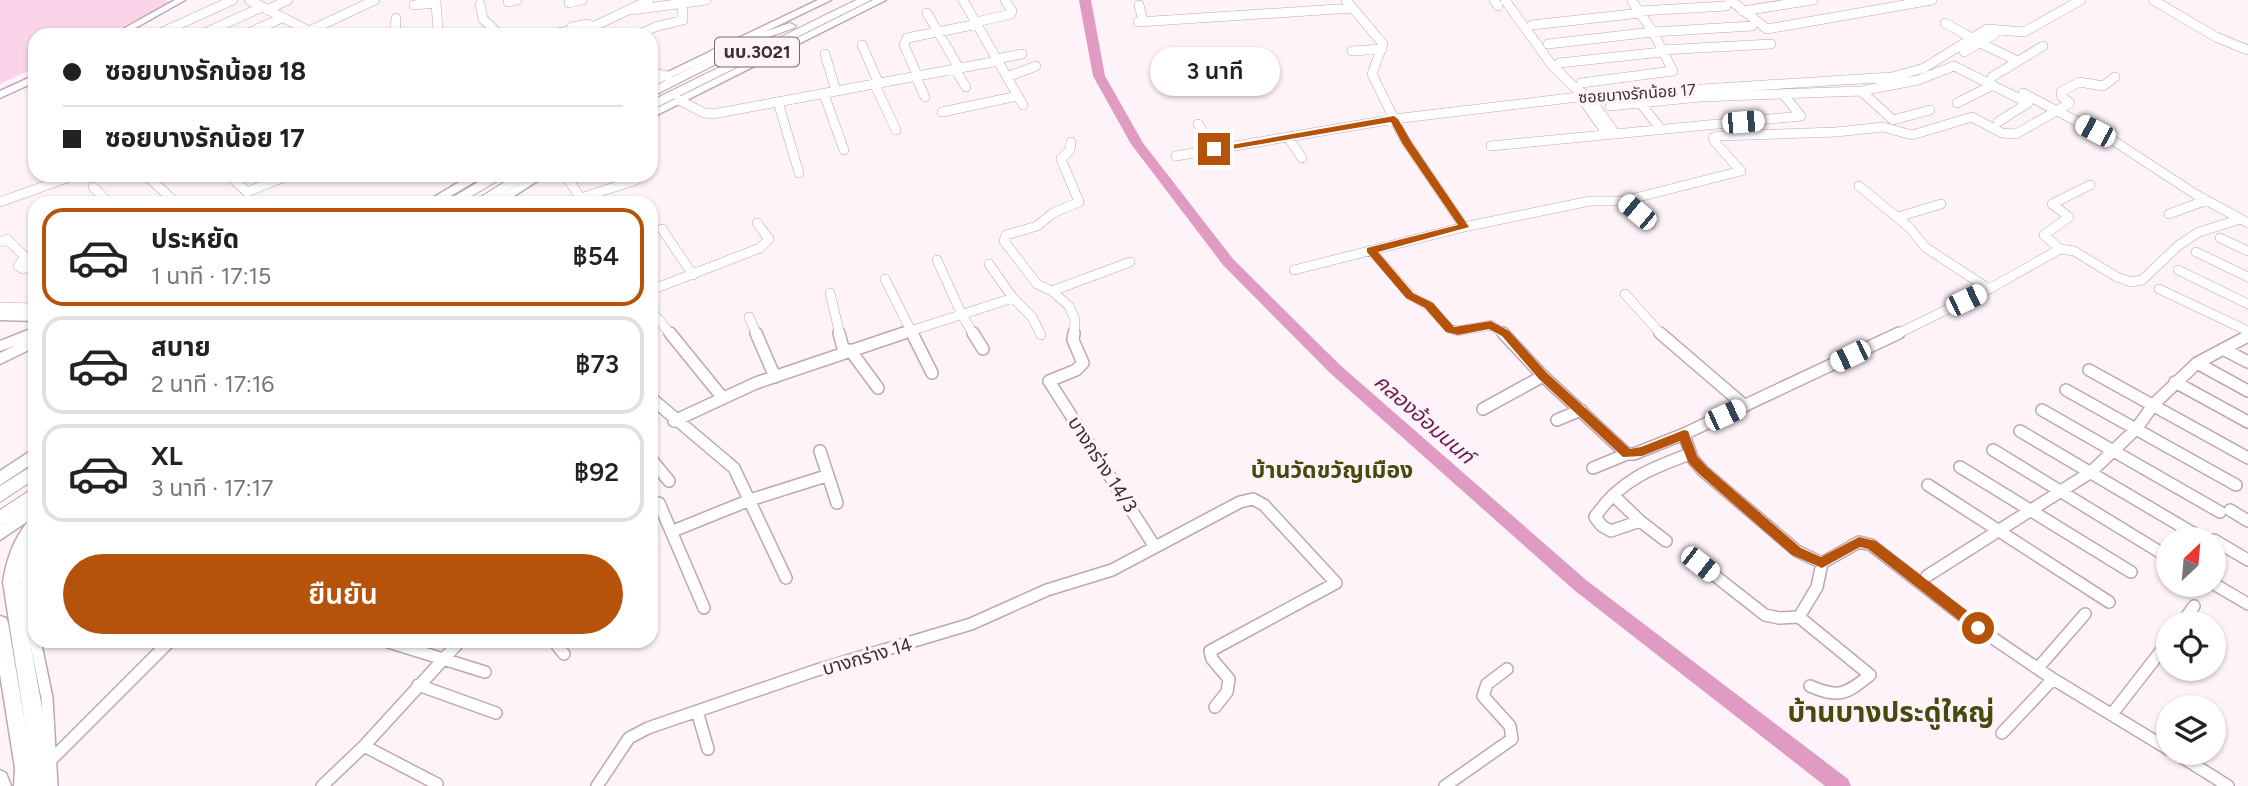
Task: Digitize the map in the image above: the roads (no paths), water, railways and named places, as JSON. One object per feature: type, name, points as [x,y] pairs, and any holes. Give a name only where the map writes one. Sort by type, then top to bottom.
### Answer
[{"type":"main road","name":"นบ.3021","points":[[658,80],[826,0]]},
{"type":"main road","name":"นบ.3021","points":[[658,102],[845,0]]},
{"type":"main road","name":"นบ.3021","points":[[658,81],[867,3],[882,0]]},
{"type":"main road","name":"นบ.3021","points":[[658,111],[867,3]]},
{"type":"main road","points":[[716,52],[795,29]]},
{"type":"main road","points":[[743,67],[795,29]]},
{"type":"main road","points":[[442,196],[468,182]]},
{"type":"main road","points":[[462,196],[487,182]]},
{"type":"main road","points":[[490,196],[514,182]]},
{"type":"main road","points":[[506,196],[529,182]]},
{"type":"main road","points":[[0,315],[28,316]]},
{"type":"main road","points":[[0,346],[28,335]]},
{"type":"main road","points":[[0,359],[28,345]]},
{"type":"main road","points":[[0,479],[28,459]]},
{"type":"main road","points":[[0,495],[28,475]]},
{"type":"main road","points":[[0,519],[28,499]]},
{"type":"main road","points":[[0,534],[28,513]]},
{"type":"main road","points":[[28,533],[6,580],[33,708],[41,786]]},
{"type":"main road","points":[[0,623],[24,768],[23,786]]},
{"type":"main road","points":[[0,779],[2,786]]},
{"type":"street","points":[[129,28],[179,0]]},
{"type":"street","points":[[171,28],[233,0]]},
{"type":"street","points":[[249,0],[304,28]]},
{"type":"street","points":[[217,28],[288,0]]},
{"type":"street","points":[[349,0],[362,6]]},
{"type":"street","points":[[316,28],[375,0]]},
{"type":"street","points":[[569,3],[582,0]]},
{"type":"street","points":[[575,28],[581,24],[595,26],[649,0]]},
{"type":"street","points":[[632,10],[706,0]]},
{"type":"street","points":[[964,0],[1023,105]]},
{"type":"street","points":[[925,97],[904,41],[907,38],[1011,14],[1012,11],[1005,0]]},
{"type":"street","points":[[1346,0],[1382,44],[1372,74],[1394,119],[1407,143],[1464,227]]},
{"type":"street","points":[[1581,92],[1672,71],[1634,0],[1626,0]]},
{"type":"street","points":[[1743,11],[1813,0]]},
{"type":"street","points":[[1877,0],[1891,9]]},
{"type":"street","points":[[1532,25],[1728,3],[1767,29],[1933,0]]},
{"type":"street","name":"ซอยบางรักน้อย 17","points":[[1176,156],[1394,119],[1581,92],[1817,84],[1892,77],[1923,68],[1945,54],[1976,40],[1987,29],[2024,32],[2081,0]]},
{"type":"street","points":[[2153,0],[2216,37],[2248,50]]},
{"type":"street","points":[[1499,2],[1581,92],[1611,134]]},
{"type":"street","points":[[414,5],[436,4],[438,28]]},
{"type":"street","points":[[480,4],[483,19],[492,28]]},
{"type":"street","points":[[653,28],[683,20],[681,4]]},
{"type":"street","points":[[1139,5],[1140,22],[1353,8]]},
{"type":"street","points":[[927,13],[966,87]]},
{"type":"street","points":[[260,28],[282,18]]},
{"type":"street","points":[[395,28],[396,18]]},
{"type":"street","points":[[1162,20],[1166,32]]},
{"type":"street","points":[[1945,23],[2018,61]]},
{"type":"street","points":[[1548,44],[1653,32],[1752,26]]},
{"type":"street","points":[[1964,52],[1976,40],[1995,34]]},
{"type":"street","points":[[1559,63],[1662,51],[1771,44]]},
{"type":"street","points":[[862,45],[897,130]]},
{"type":"street","points":[[1957,103],[2043,46]]},
{"type":"street","points":[[1352,51],[1382,49]]},
{"type":"street","points":[[825,54],[836,91]]},
{"type":"street","points":[[682,98],[704,113],[732,110],[877,85],[1021,54]]},
{"type":"street","points":[[1945,54],[2028,103],[1998,122]]},
{"type":"street","points":[[1007,78],[1036,66]]},
{"type":"street","points":[[1610,106],[1700,97],[1861,91],[1918,80],[1954,66],[1993,81],[2114,141],[2240,221],[2248,232]]},
{"type":"street","points":[[1294,270],[1464,227],[1590,201],[1623,201],[1741,171],[1715,142],[1713,138],[1717,136],[1836,132],[1883,127],[1912,135],[1966,117],[1979,119],[2009,135],[2016,134],[2070,103],[2060,96],[2061,92],[2079,82],[2103,86],[2115,77]]},
{"type":"street","points":[[0,96],[28,82]]},
{"type":"street","points":[[1861,91],[1893,120],[1930,110]]},
{"type":"street","points":[[824,94],[845,150]]},
{"type":"street","points":[[1491,146],[1801,116],[1783,94]]},
{"type":"street","points":[[942,112],[1018,96]]},
{"type":"street","points":[[778,102],[799,173]]},
{"type":"street","points":[[1640,103],[1661,129]]},
{"type":"street","points":[[1198,124],[1214,149]]},
{"type":"street","points":[[1288,137],[1303,158]]},
{"type":"street","points":[[1071,142],[1070,150],[1061,159],[1079,202],[1053,213],[1037,226],[1005,237],[1006,244],[1035,282],[1052,291],[1130,262]]},
{"type":"street","points":[[0,202],[56,182]]},
{"type":"street","points":[[153,182],[168,196]]},
{"type":"street","points":[[236,182],[247,192],[272,182]]},
{"type":"street","points":[[595,196],[631,182]]},
{"type":"street","points":[[2090,185],[2052,204],[2069,217],[2044,234],[2060,249],[2074,251],[2131,282],[2142,280],[2179,245],[2199,232],[2240,221]]},
{"type":"street","points":[[1859,186],[1898,217],[1925,247],[1989,289]]},
{"type":"street","points":[[93,187],[102,196]]},
{"type":"street","points":[[1623,201],[1651,224]]},
{"type":"street","points":[[2169,214],[2206,201]]},
{"type":"street","points":[[1898,217],[1941,204]]},
{"type":"street","points":[[658,288],[760,248],[768,239],[757,223]]},
{"type":"street","points":[[662,229],[693,275]]},
{"type":"street","points":[[2220,238],[2248,251]]},
{"type":"street","points":[[4,243],[28,260]]},
{"type":"street","points":[[1593,468],[1627,453],[1642,452],[1745,406],[1989,289],[2060,249]]},
{"type":"street","points":[[1371,250],[1410,295],[1429,306],[1450,329],[1466,331],[1483,325],[1502,331],[1543,376],[1627,453]]},
{"type":"street","points":[[2196,252],[2248,277]]},
{"type":"street","points":[[937,260],[962,315],[984,349]]},
{"type":"street","points":[[989,264],[1013,298],[1027,310],[1041,335]]},
{"type":"street","points":[[2178,270],[2248,304]]},
{"type":"street","points":[[885,279],[932,373]]},
{"type":"street","points":[[2159,289],[2248,334]]},
{"type":"street","name":"บางกร่าง 14/3","points":[[1052,291],[1069,306],[1075,319],[1073,340],[1083,363],[1076,370],[1049,380],[1155,547]]},
{"type":"street","points":[[830,293],[847,351],[878,388]]},
{"type":"street","points":[[1625,294],[1663,336],[1745,406]]},
{"type":"street","points":[[674,421],[722,397],[775,377],[1013,298]]},
{"type":"street","points":[[0,307],[28,308]]},
{"type":"street","points":[[749,317],[775,377]]},
{"type":"street","points":[[658,319],[722,397]]},
{"type":"street","points":[[1927,576],[2091,472],[2136,429],[2154,404],[2175,382],[2197,363],[2248,334]]},
{"type":"street","points":[[2223,349],[2248,362]]},
{"type":"street","points":[[2197,363],[2248,391]]},
{"type":"street","points":[[2088,370],[2248,458]]},
{"type":"street","points":[[1483,409],[1543,376]]},
{"type":"street","points":[[2175,382],[2248,422]]},
{"type":"street","points":[[2066,390],[2236,485]]},
{"type":"street","points":[[658,405],[674,421],[722,455],[734,468],[786,578]]},
{"type":"street","points":[[1557,420],[1581,410]]},
{"type":"street","points":[[2042,410],[2225,511],[2248,521]]},
{"type":"street","points":[[2020,431],[2188,527]]},
{"type":"street","points":[[1684,434],[1690,454],[1703,471],[1797,551],[1822,563]]},
{"type":"street","points":[[1993,450],[2156,550]]},
{"type":"street","points":[[820,452],[837,503]]},
{"type":"street","points":[[1640,521],[1611,531],[1602,526],[1595,517],[1624,482],[1638,472],[1690,454]]},
{"type":"street","points":[[1960,467],[2131,572]]},
{"type":"street","points":[[658,468],[669,481]]},
{"type":"street","points":[[673,531],[750,500],[826,476]]},
{"type":"street","points":[[1928,485],[2109,602]]},
{"type":"street","points":[[1613,495],[1666,541]]},
{"type":"street","name":"บางกร่าง 14","points":[[597,786],[629,738],[648,728],[817,670],[971,624],[1047,590],[1112,570],[1240,502],[1252,499],[1264,505],[1336,583],[1210,651],[1209,654],[1229,679],[1230,686],[1215,707]]},
{"type":"street","points":[[659,503],[704,608]]},
{"type":"street","points":[[1799,617],[1817,587],[1822,563],[1859,542],[1871,545],[1978,628],[2053,679],[2156,742]]},
{"type":"street","points":[[28,547],[24,555],[22,576],[28,606]]},
{"type":"street","points":[[2226,548],[2248,560]]},
{"type":"street","points":[[1700,564],[1765,615],[1779,618],[1799,617],[1870,673],[1845,695],[1835,697],[1810,686]]},
{"type":"street","points":[[2226,591],[2248,604]]},
{"type":"street","points":[[2190,611],[2194,606]]},
{"type":"street","points":[[2038,668],[2085,614]]},
{"type":"street","points":[[37,648],[47,698],[52,786]]},
{"type":"street","points":[[52,759],[163,648]]},
{"type":"street","points":[[403,648],[441,662],[485,672]]},
{"type":"street","points":[[322,786],[364,746],[454,648]]},
{"type":"street","points":[[559,648],[564,654]]},
{"type":"street","points":[[2112,714],[2156,657]]},
{"type":"street","points":[[1445,786],[1512,739],[1510,726],[1483,696],[1488,684],[1507,669]]},
{"type":"street","points":[[2002,733],[2053,679]]},
{"type":"street","points":[[423,680],[496,713]]},
{"type":"street","points":[[697,711],[708,749]]},
{"type":"street","points":[[364,746],[437,784]]},
{"type":"street","points":[[2195,765],[2228,786]]},
{"type":"waterway","name":"คลองอ้อมนนท์","points":[[1085,0],[1099,76],[1137,144],[1228,262],[1335,369],[1580,585],[1841,786]]},
{"type":"district","name":"บ้านวัดขวัญเมือง","points":[[1332,470]]},
{"type":"district","name":"บ้านบางประดู่ใหญ่","points":[[1891,712]]}]
